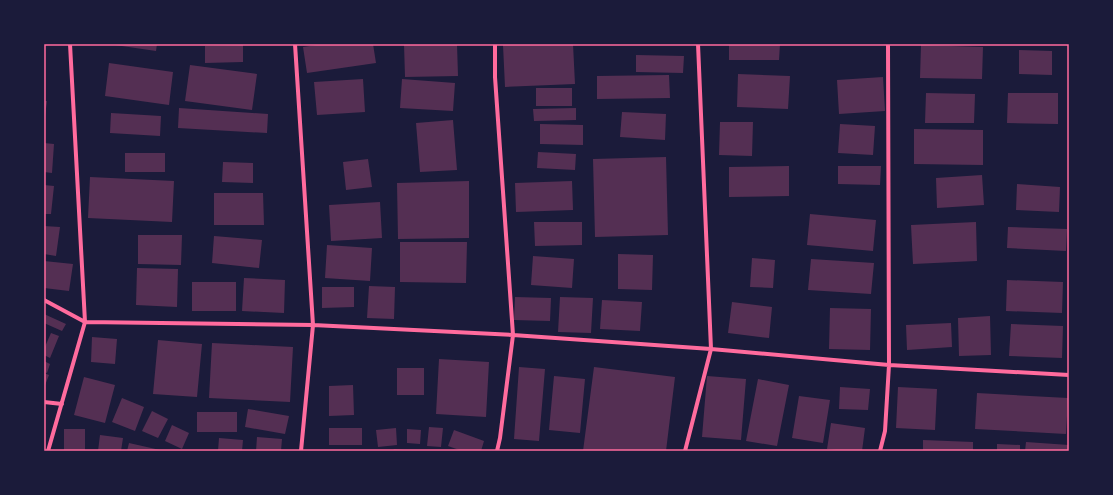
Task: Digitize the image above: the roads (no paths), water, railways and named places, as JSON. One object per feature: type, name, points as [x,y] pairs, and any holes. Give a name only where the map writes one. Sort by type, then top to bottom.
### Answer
[{"type":"street","points":[[48,451],[85,322],[70,44]]},
{"type":"street","points":[[295,44],[313,325],[301,451]]},
{"type":"street","points":[[495,44],[495,77],[513,336],[497,451]]},
{"type":"street","points":[[685,451],[710,349],[698,44]]},
{"type":"street","points":[[880,451],[885,431],[889,365],[888,44]]},
{"type":"street","points":[[44,300],[85,322],[313,325],[710,349],[889,365],[1069,375]]},
{"type":"street","points":[[44,402],[62,404]]}]
